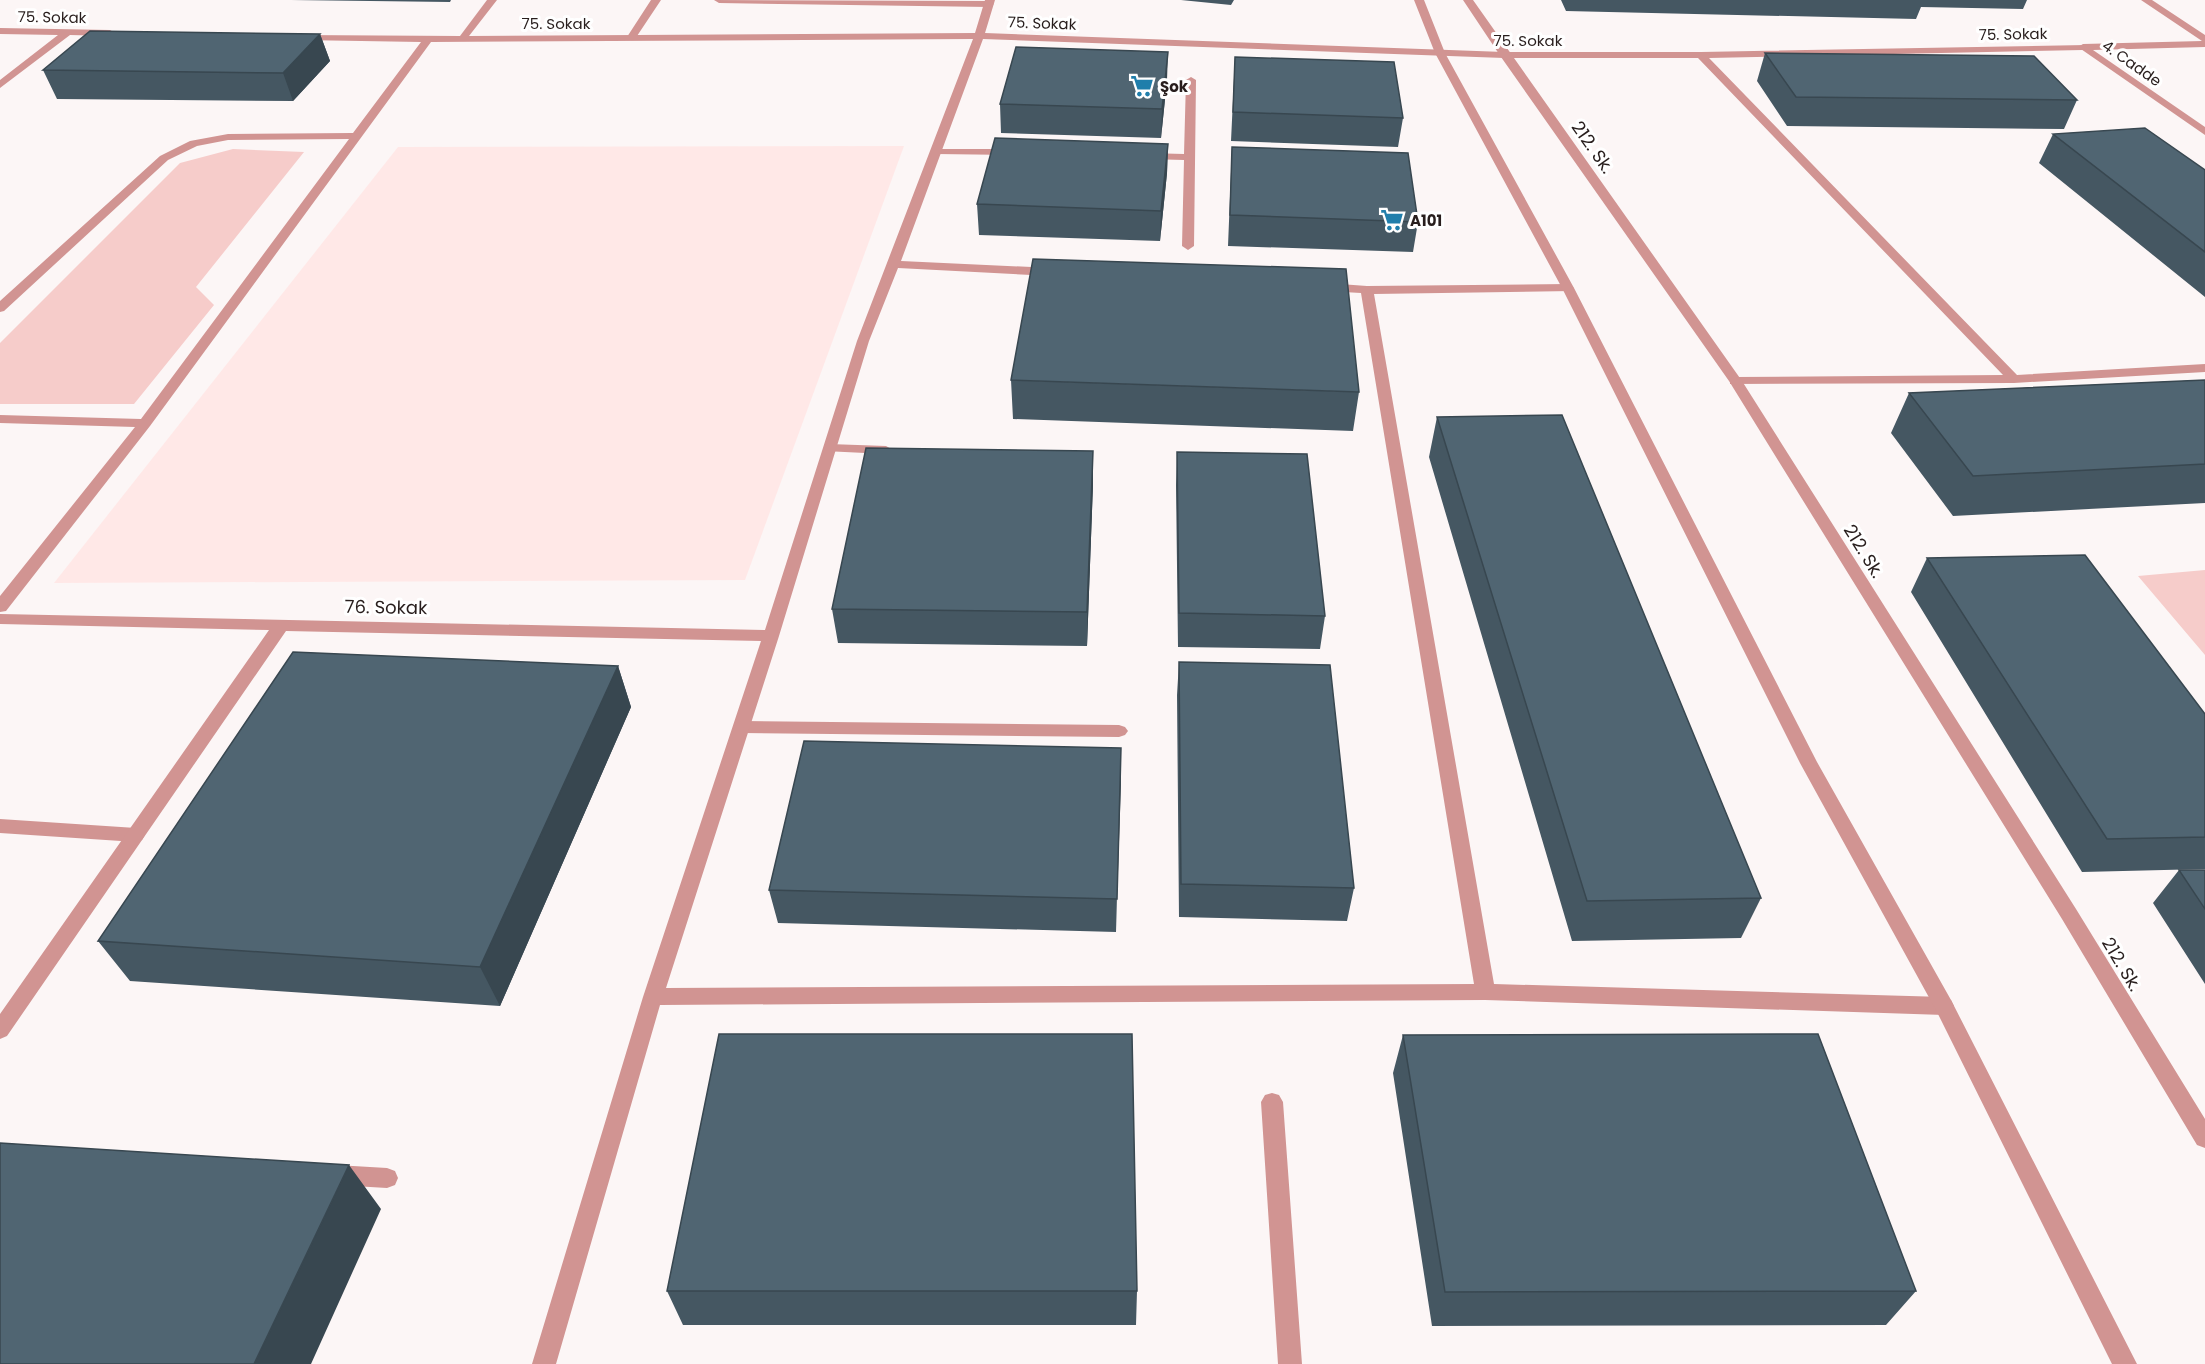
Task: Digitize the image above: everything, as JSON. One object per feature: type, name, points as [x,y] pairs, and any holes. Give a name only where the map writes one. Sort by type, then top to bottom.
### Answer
[{"type":"street","points":[[463,38],[492,0]]},
{"type":"street","points":[[632,38],[656,0]]},
{"type":"street","points":[[544,1364],[653,997],[771,636],[862,340],[894,264],[979,36],[989,2],[719,0]]},
{"type":"street","points":[[1419,0],[1440,53],[1568,288],[1809,763],[1944,1006],[2125,1364]]},
{"type":"street","name":"212. Sk.","points":[[1468,0],[1504,55],[1735,381],[2069,914],[2205,1138]]},
{"type":"street","points":[[2145,0],[2205,39]]},
{"type":"street","name":"75. Sokak","points":[[0,31],[126,33]]},
{"type":"street","points":[[0,85],[68,32]]},
{"type":"street","name":"75. Sokak","points":[[289,36],[428,39],[979,36],[1504,55],[1701,55],[2084,47]]},
{"type":"street","points":[[0,607],[145,423],[428,39]]},
{"type":"street","name":"4. Cadde","points":[[2084,47],[2205,44]]},
{"type":"street","name":"4. Cadde","points":[[2084,47],[2205,132]]},
{"type":"street","points":[[1701,55],[2014,379]]},
{"type":"street","points":[[1188,246],[1191,80]]},
{"type":"street","points":[[0,308],[164,158],[194,143],[228,137],[355,136]]},
{"type":"street","points":[[936,151],[1028,153]]},
{"type":"street","points":[[1132,155],[1190,157]]},
{"type":"street","points":[[894,264],[1060,273]]},
{"type":"street","points":[[1308,286],[1367,290],[1568,288]]},
{"type":"street","points":[[1367,290],[1485,992]]},
{"type":"street","points":[[1735,381],[2014,379],[2205,368]]},
{"type":"street","points":[[0,420],[145,423]]},
{"type":"street","points":[[829,448],[898,450]]},
{"type":"street","name":"76. Sokak","points":[[0,619],[771,636]]},
{"type":"street","points":[[0,1030],[282,624]]},
{"type":"street","points":[[742,727],[1119,731]]},
{"type":"street","points":[[0,826],[136,835]]},
{"type":"street","points":[[653,997],[1485,992],[1944,1006]]},
{"type":"street","points":[[1272,1102],[1290,1364]]},
{"type":"street","points":[[317,1174],[387,1178]]},
{"type":"shaded area","points":[[904,146],[745,580],[54,583],[398,147]]},
{"type":"shaded area","points":[[233,149],[304,152],[196,287],[214,305],[134,404],[0,404],[0,343],[180,163]]},
{"type":"shaded area","points":[[2205,570],[2205,655],[2138,576]]},
{"type":"building","points":[[90,31],[320,34],[283,73],[43,70]]},
{"type":"building","points":[[1016,47],[1168,52],[1162,109],[1000,104]]},
{"type":"building","points":[[1765,53],[2034,56],[2077,100],[1796,97]]},
{"type":"building","points":[[1235,57],[1394,62],[1403,118],[1233,112]]},
{"type":"building","points":[[2145,128],[2205,170],[2205,252],[2053,134]]},
{"type":"building","points":[[995,138],[1168,144],[1161,211],[977,204]]},
{"type":"building","points":[[1232,147],[1408,153],[1418,222],[1230,215]]},
{"type":"building","points":[[1033,259],[1346,269],[1359,392],[1011,380]]},
{"type":"building","points":[[2205,380],[2205,464],[1973,476],[1909,393]]},
{"type":"building","points":[[1562,415],[1761,898],[1587,901],[1437,417]]},
{"type":"building","points":[[866,448],[1093,451],[1087,612],[832,609]]},
{"type":"building","points":[[1177,452],[1307,454],[1325,616],[1179,613]]},
{"type":"building","points":[[2085,555],[2205,714],[2205,837],[2107,839],[1927,558]]},
{"type":"building","points":[[293,652],[618,666],[480,967],[98,941]]},
{"type":"building","points":[[1179,662],[1330,665],[1354,888],[1181,884]]},
{"type":"building","points":[[804,741],[1121,748],[1117,899],[769,890]]},
{"type":"building","points":[[2179,870],[2205,870],[2205,909]]},
{"type":"building","points":[[719,1034],[1132,1034],[1137,1291],[667,1291]]},
{"type":"building","points":[[1818,1034],[1916,1291],[1445,1292],[1403,1035]]},
{"type":"building","points":[[0,1143],[349,1165],[254,1364],[0,1364]]},
{"type":"place","name":"Şok","points":[[1142,86]]},
{"type":"place","name":"A101","points":[[1392,220]]}]
